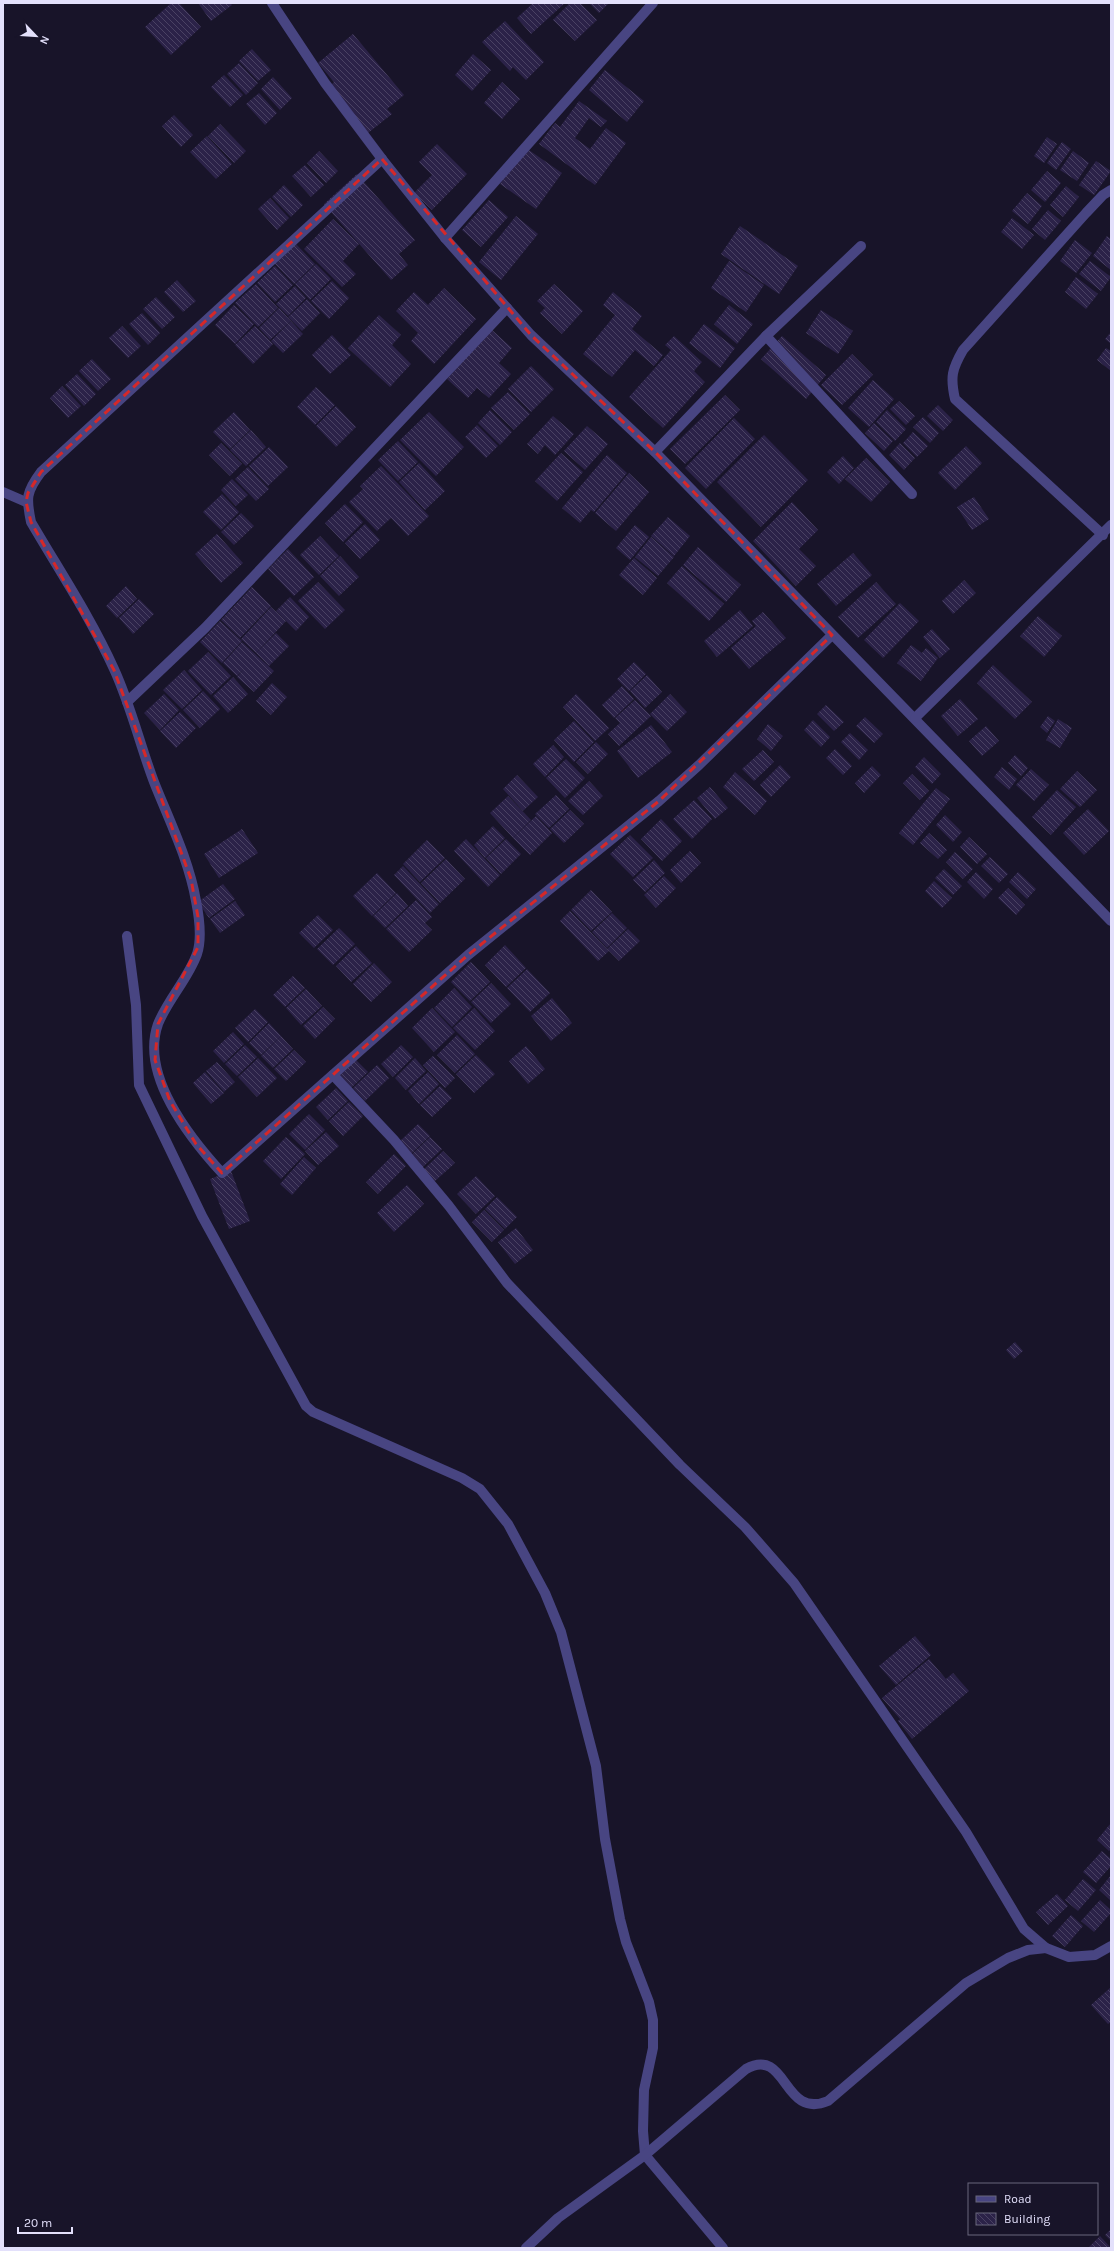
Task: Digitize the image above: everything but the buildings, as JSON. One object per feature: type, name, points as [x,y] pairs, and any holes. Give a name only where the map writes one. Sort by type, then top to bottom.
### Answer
[{"type":"street","points":[[272,3],[325,83],[382,159],[445,238],[531,335],[655,452],[1111,921]]},
{"type":"street","points":[[445,238],[653,3]]},
{"type":"street","points":[[382,159],[41,472],[32,485],[26,502],[31,522],[102,645],[128,702],[151,772],[191,879],[198,917],[197,953],[158,1024],[155,1039],[155,1060],[160,1079],[170,1101],[196,1144],[222,1173],[468,955],[665,796],[832,635]]},
{"type":"street","points":[[1102,534],[955,399],[951,384],[954,366],[963,350],[1086,213],[1103,195],[1111,190]]},
{"type":"street","points":[[655,452],[766,336],[861,246]]},
{"type":"street","points":[[128,702],[205,628],[507,308]]},
{"type":"street","points":[[766,336],[849,423],[912,494]]},
{"type":"street","points":[[3,492],[26,502]]},
{"type":"street","points":[[915,718],[1111,526]]},
{"type":"street","points":[[127,936],[136,1005],[139,1085],[202,1216],[306,1406],[313,1412],[462,1478],[480,1489],[508,1524],[545,1593],[561,1632],[596,1766],[605,1839],[620,1919],[626,1942],[649,2002],[653,2020],[653,2048],[644,2090],[643,2131],[645,2155],[723,2248]]},
{"type":"street","points":[[333,1075],[404,1152],[448,1206],[507,1283],[680,1465],[745,1527],[794,1583],[966,1832],[1024,1928],[1046,1948],[1069,1957],[1096,1955],[1111,1946]]},
{"type":"street","points":[[526,2248],[558,2218],[645,2155],[746,2069],[759,2063],[766,2064],[800,2100],[813,2105],[828,2100],[966,1983],[1008,1958],[1028,1950],[1046,1948]]},
{"type":"highlighted area","points":[[382,159],[531,335],[655,452],[832,635],[659,801],[468,955],[222,1173],[196,1144],[170,1101],[155,1060],[158,1024],[198,947],[198,917],[191,879],[114,670],[31,522],[26,502],[28,493],[41,472]]}]
